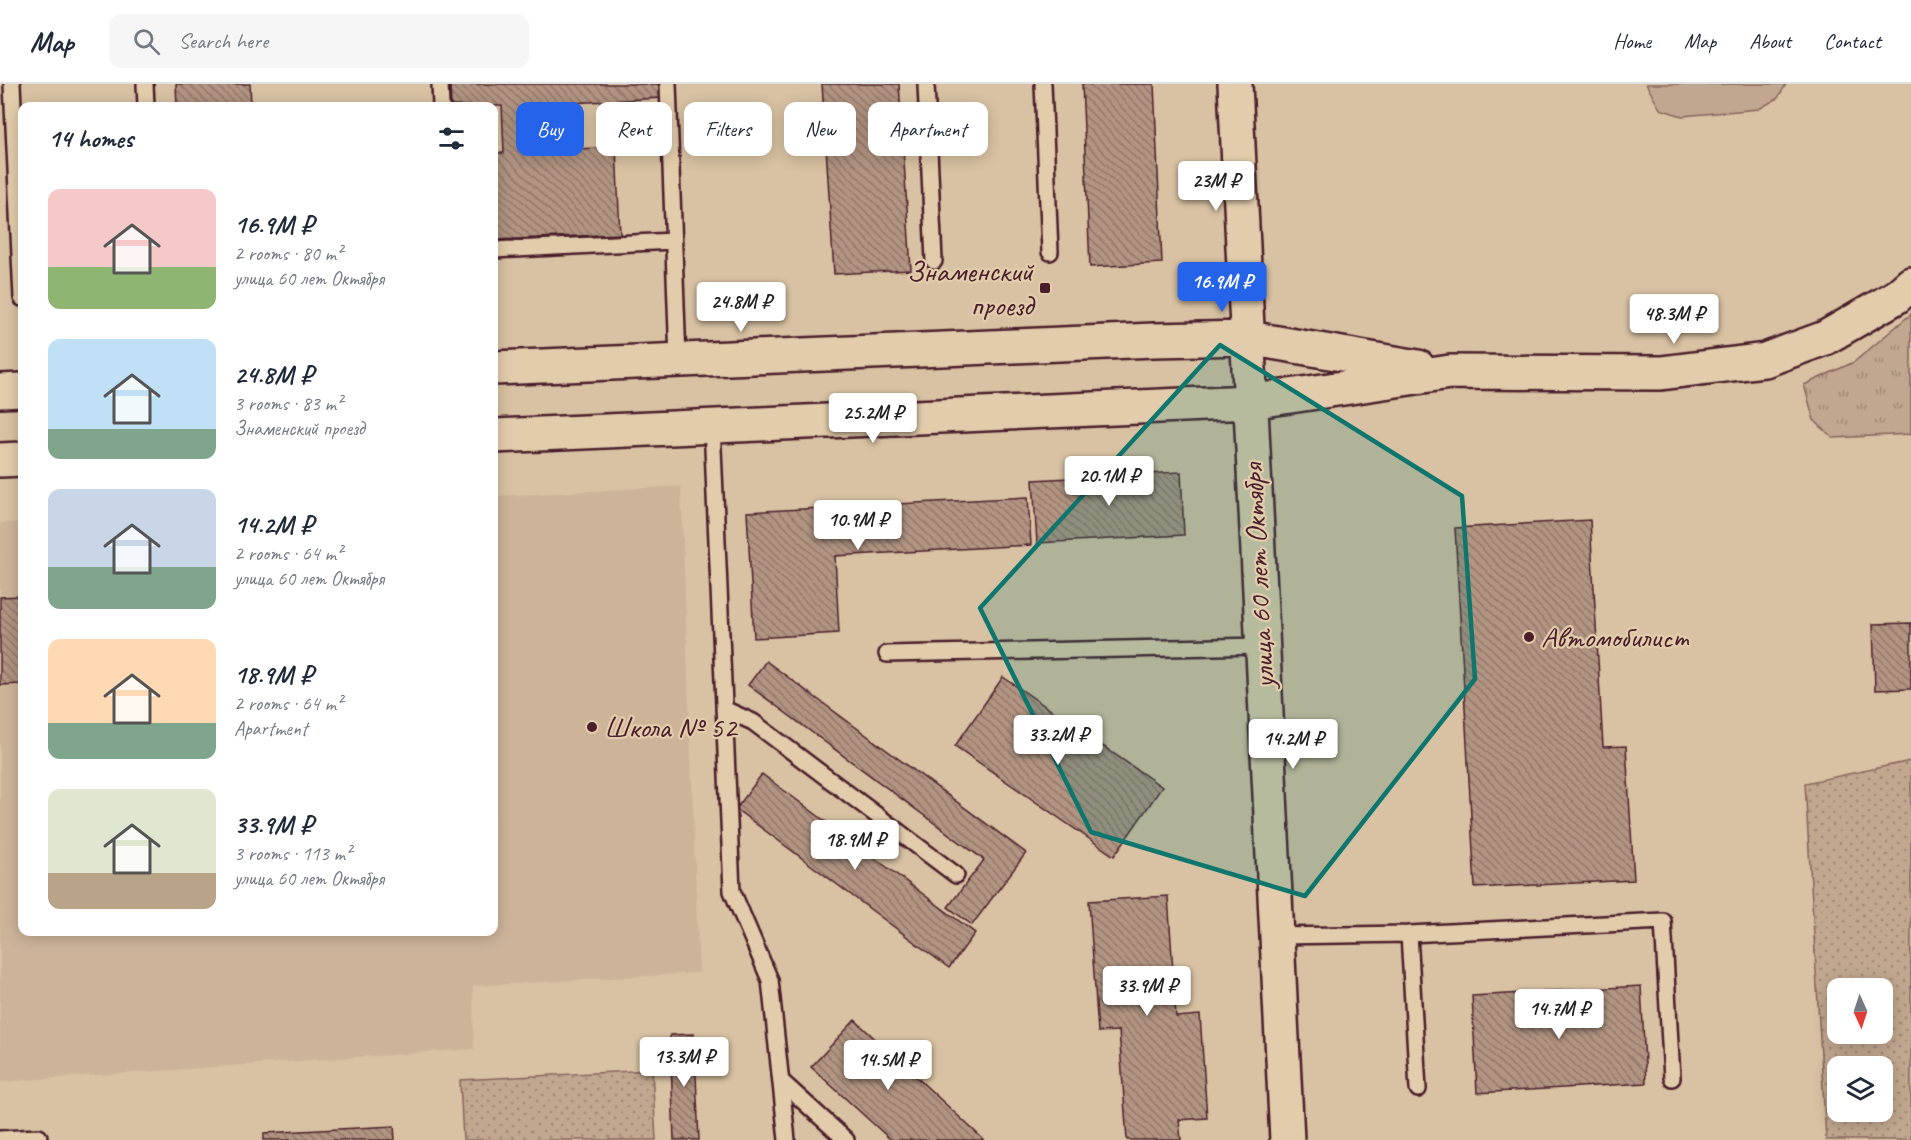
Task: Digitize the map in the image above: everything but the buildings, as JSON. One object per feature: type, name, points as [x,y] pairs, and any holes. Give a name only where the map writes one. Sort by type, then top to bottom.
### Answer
[{"type":"main road","name":"улица 60 лет Октября","points":[[1235,84],[1287,1140]]},
{"type":"main road","points":[[498,436],[1250,402],[1450,372],[1661,372],[1765,360],[1825,338],[1896,297],[1911,284]]},
{"type":"main road","points":[[498,368],[1248,338],[1450,372]]},
{"type":"main road","points":[[0,391],[18,390]]},
{"type":"main road","points":[[0,460],[18,459]]},
{"type":"lane","points":[[12,84],[18,212]]},
{"type":"lane","points":[[145,84],[146,102]]},
{"type":"lane","points":[[440,84],[441,102]]},
{"type":"lane","points":[[668,84],[678,360]]},
{"type":"lane","points":[[926,84],[934,261]]},
{"type":"lane","points":[[1043,84],[1050,252]]},
{"type":"lane","points":[[498,250],[673,241]]},
{"type":"lane","points":[[712,425],[732,891],[770,980],[787,1140]]},
{"type":"lane","points":[[887,654],[1261,646]]},
{"type":"lane","points":[[724,709],[753,722],[956,875]]},
{"type":"lane","points":[[1276,936],[1410,934],[1663,921],[1672,1078]]},
{"type":"lane","points":[[1410,934],[1418,1089]]},
{"type":"lane","points":[[781,1081],[846,1140]]},
{"type":"lane","points":[[0,1138],[39,1137]]},
{"type":"highlighted area","points":[[1220,345],[1462,496],[1475,679],[1305,896],[1091,832],[980,608]]},
{"type":"shaded area","name":"Школа № 52","points":[[681,486],[699,973],[473,986],[474,1049],[0,1082],[0,523],[18,522],[18,936],[498,936],[498,496]]},
{"type":"green space","points":[[1646,84],[1786,84],[1778,98],[1759,109],[1682,116],[1660,109]]},
{"type":"green space","points":[[1911,314],[1911,434],[1833,438],[1814,420],[1804,385],[1854,362]]},
{"type":"green space","points":[[1911,761],[1911,1140],[1826,1140],[1805,783]]},
{"type":"green space","points":[[652,1070],[656,1140],[463,1140],[460,1080]]},
{"type":"place","name":"Знаменский проезд","points":[[1045,288]]},
{"type":"place","name":"Автомобилист","points":[[1529,637]]},
{"type":"place","name":"Школа № 52","points":[[592,727]]}]
